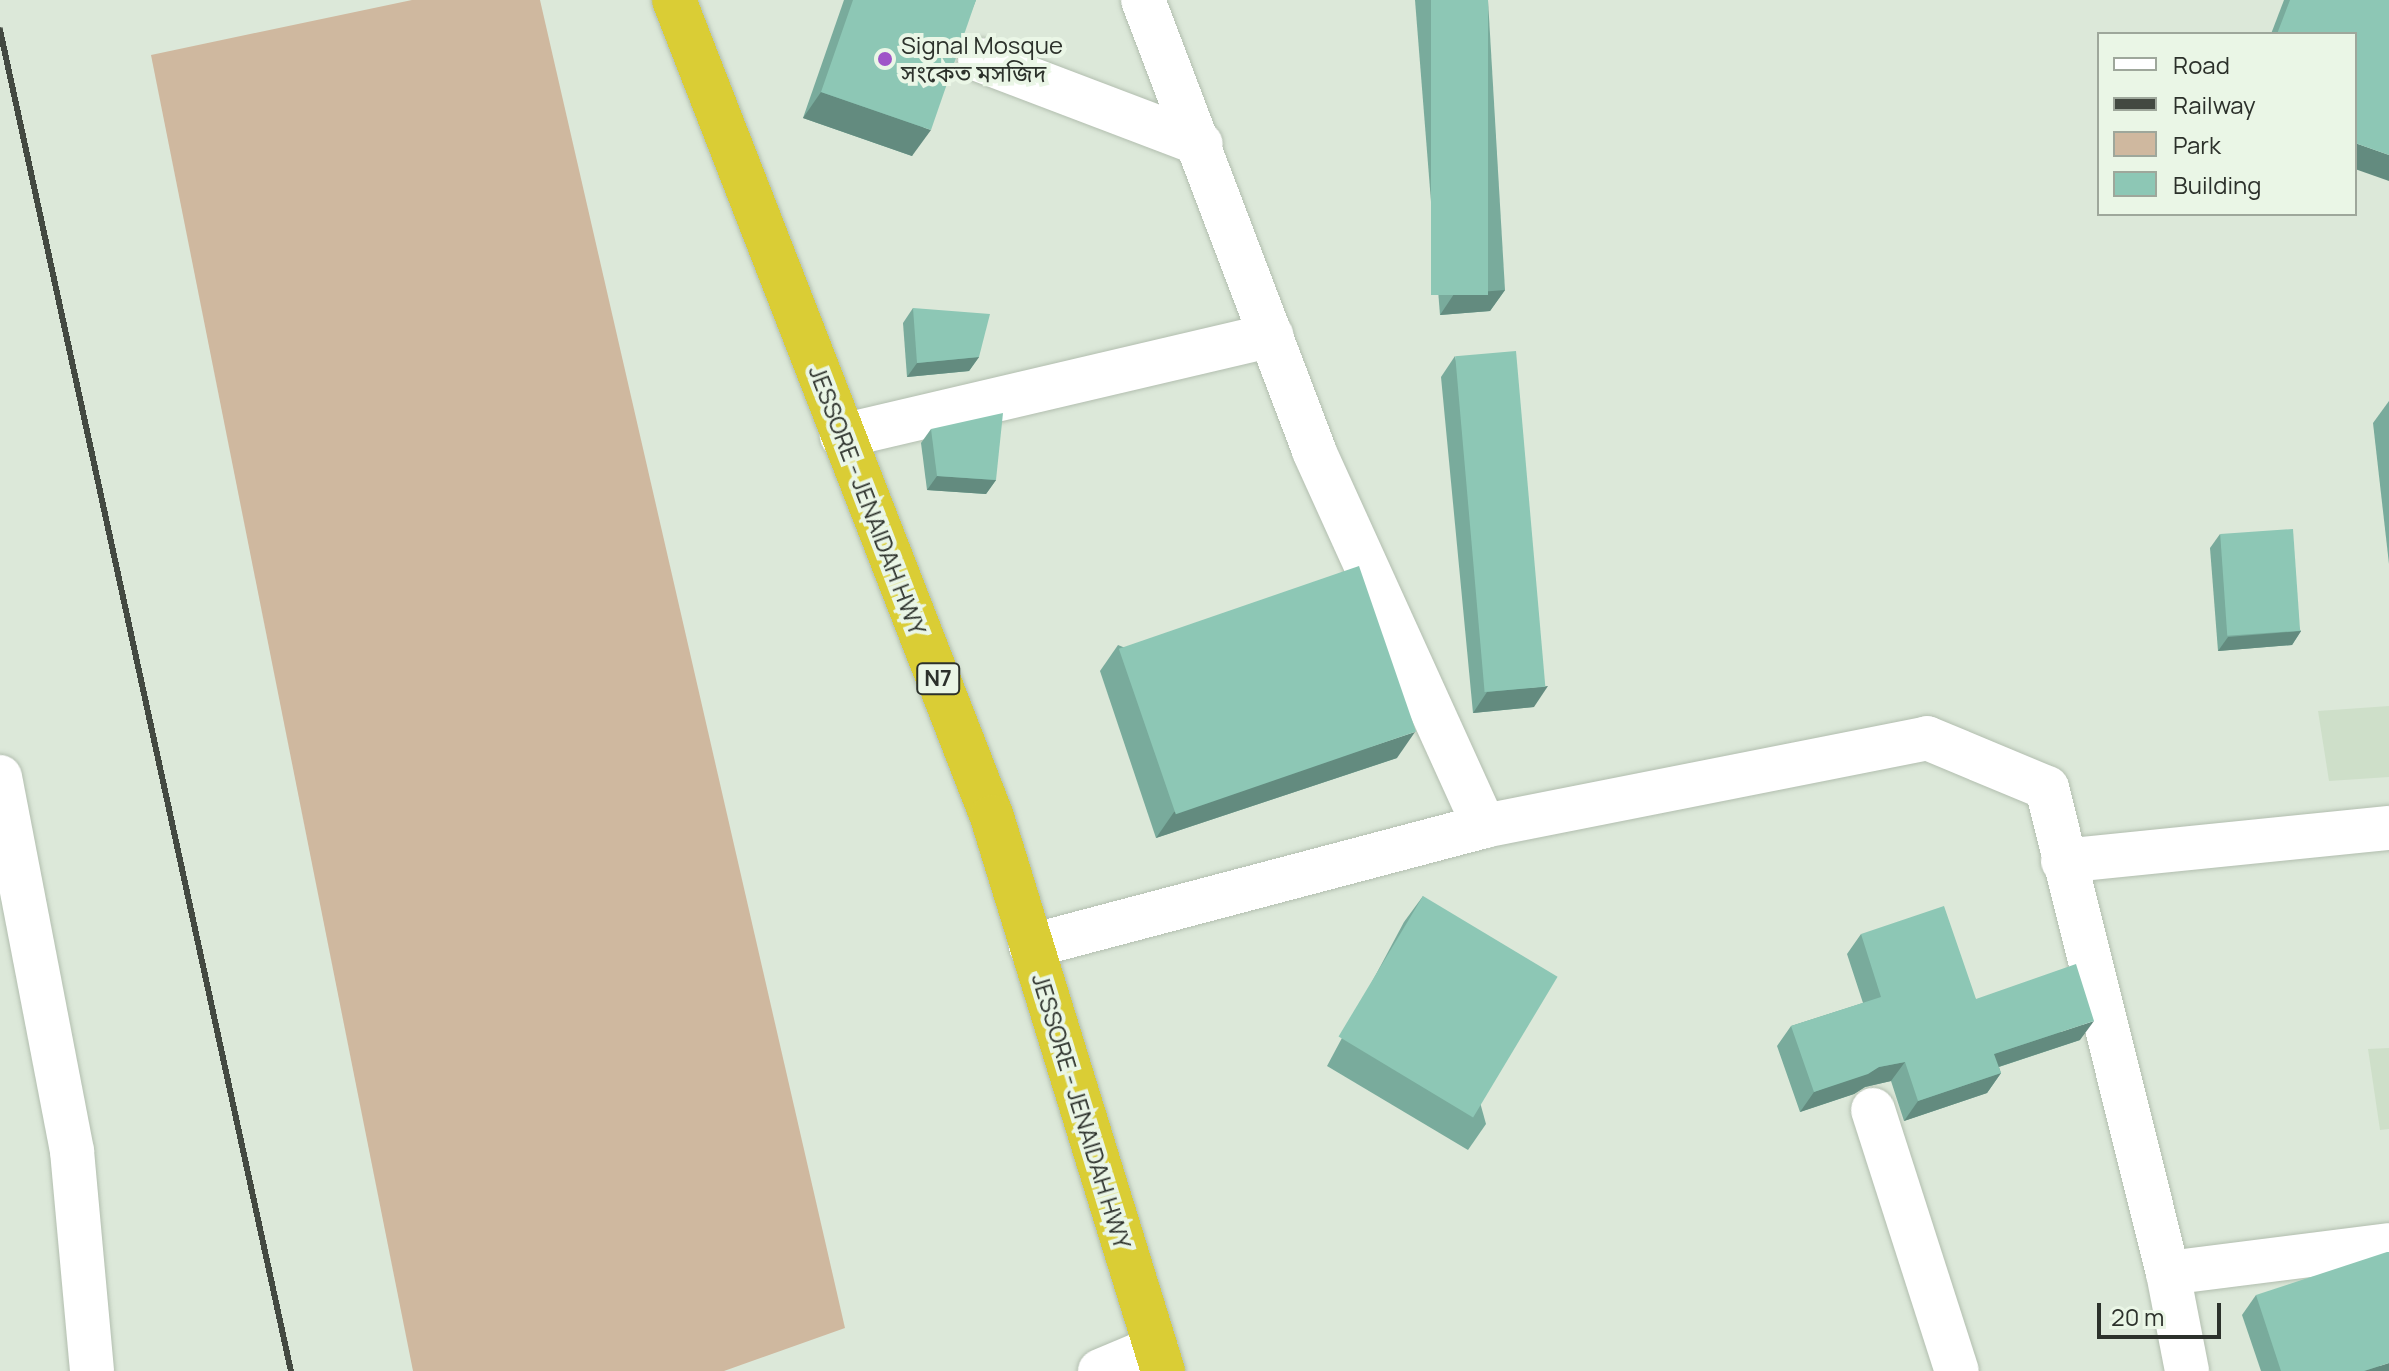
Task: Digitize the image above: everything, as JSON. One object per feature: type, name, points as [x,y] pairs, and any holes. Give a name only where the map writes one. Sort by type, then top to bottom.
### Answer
[{"type":"highway","name":"JESSORE - JENAIDAH HWY","points":[[674,0],[992,817],[1159,1359]]},
{"type":"street","points":[[1143,0],[1201,144],[1314,451],[1484,826]]},
{"type":"street","points":[[980,60],[1201,144]]},
{"type":"street","points":[[842,436],[1271,335]]},
{"type":"street","points":[[1031,946],[1484,826],[1927,738],[2047,788],[2168,1273],[2187,1371]]},
{"type":"street","points":[[0,777],[72,1151],[92,1371]]},
{"type":"street","points":[[2063,861],[2389,828]]},
{"type":"street","points":[[1873,1110],[1957,1371]]},
{"type":"street","points":[[2168,1273],[2389,1245]]},
{"type":"street","points":[[1100,1371],[1159,1359]]},
{"type":"shaded area","points":[[2389,706],[2389,777],[2329,781],[2318,711]]},
{"type":"shaded area","points":[[2389,1048],[2389,1129],[2380,1130],[2368,1049]]},
{"type":"green space","points":[[412,0],[540,0],[845,1328],[724,1371],[413,1371],[151,55]]},
{"type":"building","name":"Signal Mosque সংকেত মসজিদ","points":[[853,0],[976,0],[931,130],[821,92]]},
{"type":"building","points":[[1431,0],[1488,0],[1488,295],[1431,295]]},
{"type":"building","points":[[2290,0],[2389,0],[2389,155],[2357,144],[2357,32],[2278,32]]},
{"type":"building","points":[[913,308],[990,314],[979,357],[917,363]]},
{"type":"building","points":[[1516,351],[1545,687],[1485,692],[1455,356]]},
{"type":"building","points":[[1003,413],[996,480],[937,476],[931,429]]},
{"type":"building","points":[[2293,529],[2300,631],[2227,636],[2220,534]]},
{"type":"building","points":[[1359,566],[1416,731],[1176,814],[1119,649]]},
{"type":"building","points":[[1423,896],[1558,977],[1473,1117],[1339,1037]]},
{"type":"building","points":[[1944,906],[1976,999],[2076,964],[2094,1021],[1994,1054],[2001,1073],[1918,1101],[1905,1062],[1879,1067],[1868,1074],[1814,1092],[1791,1026],[1881,997],[1861,934]]},
{"type":"building","points":[[2387,1252],[2389,1363],[2364,1371],[2281,1371],[2256,1295]]},
{"type":"railway","points":[[0,30],[291,1371]]},
{"type":"place","name":"Signal Mosque সংকেত মসজিদ","points":[[885,59]]}]
